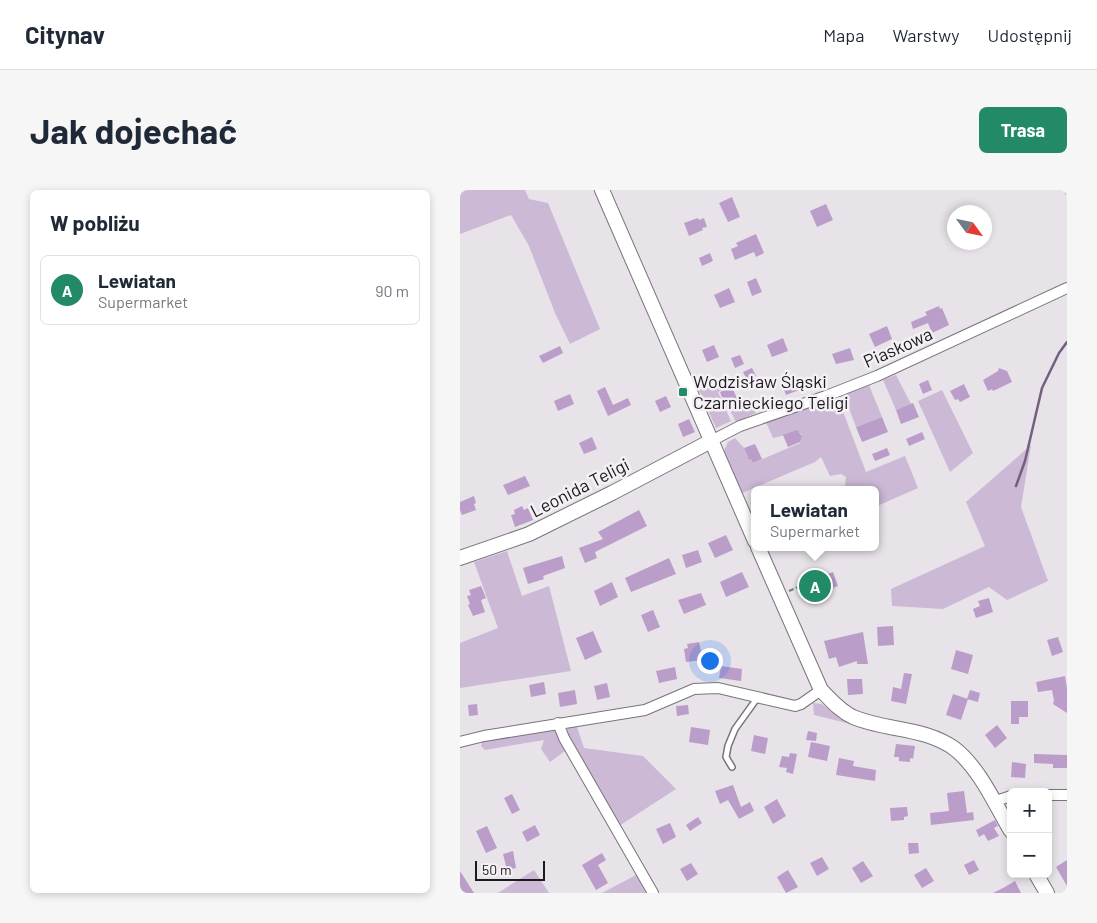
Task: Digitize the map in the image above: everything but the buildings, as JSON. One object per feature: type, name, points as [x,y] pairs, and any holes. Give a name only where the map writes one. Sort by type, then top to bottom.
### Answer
[{"type":"street","points":[[602,190],[751,532]]},
{"type":"street","name":"Piaskowa","points":[[712,441],[740,426],[877,376],[1067,288]]},
{"type":"street","name":"Leonida Teligi","points":[[460,558],[529,534],[712,441]]},
{"type":"street","points":[[760,551],[821,690],[836,706],[853,717],[925,735],[954,749],[976,772],[1007,825]]},
{"type":"street","points":[[460,742],[558,723],[645,710],[694,689],[718,688],[795,706],[821,690]]},
{"type":"street","points":[[558,723],[564,738],[653,893]]},
{"type":"street","points":[[1052,795],[1067,796]]},
{"type":"street","points":[[993,802],[1007,797]]},
{"type":"street","points":[[1038,878],[1047,893]]},
{"type":"lane","points":[[732,767],[726,757],[728,746],[735,728],[758,697]]},
{"type":"path","points":[[1065,190],[1067,195]]},
{"type":"path","points":[[783,593],[798,587],[803,599]]},
{"type":"shaded area","points":[[460,190],[525,190],[529,199],[548,203],[600,329],[570,344],[555,313],[529,246],[511,215],[460,234]]},
{"type":"shaded area","points":[[896,375],[911,404],[896,410],[883,380]]},
{"type":"shaded area","points":[[728,378],[731,386],[718,392],[731,421],[716,428],[699,390]]},
{"type":"shaded area","points":[[869,385],[882,417],[856,427],[844,395]]},
{"type":"shaded area","points":[[942,390],[973,453],[950,472],[918,401]]},
{"type":"shaded area","points":[[837,396],[866,472],[905,456],[918,488],[879,505],[879,486],[845,486],[846,477],[841,474],[830,476],[821,457],[815,462],[759,486],[751,486],[751,489],[740,494],[723,453],[728,442],[735,438],[753,463],[800,443],[799,439],[802,435],[799,432],[773,438],[766,422]]},
{"type":"shaded area","points":[[750,400],[756,413],[736,422],[730,410]]},
{"type":"shaded area","points":[[1031,445],[1021,507],[1048,581],[1007,600],[989,587],[943,609],[892,606],[891,589],[985,546],[966,502]]},
{"type":"shaded area","points":[[507,551],[522,596],[549,586],[571,671],[460,688],[460,643],[498,628],[474,562]]},
{"type":"shaded area","points":[[813,703],[822,704],[839,716],[863,727],[814,715]]},
{"type":"shaded area","points":[[567,727],[577,727],[584,748],[643,756],[676,789],[619,826],[570,740]]},
{"type":"shaded area","points":[[549,728],[556,730],[565,751],[550,762],[541,749],[544,740],[485,750],[481,746],[482,741]]},
{"type":"shaded area","points":[[534,870],[549,893],[498,893]]},
{"type":"shaded area","points":[[636,875],[646,893],[602,893]]},
{"type":"waterway","points":[[1016,486],[1025,461],[1042,388],[1059,353],[1067,342]]},
{"type":"place","name":"Wodzisław Śląski Czarnieckiego Teligi","points":[[683,392]]},
{"type":"place","name":"Lewiatan","points":[[815,586]]}]
